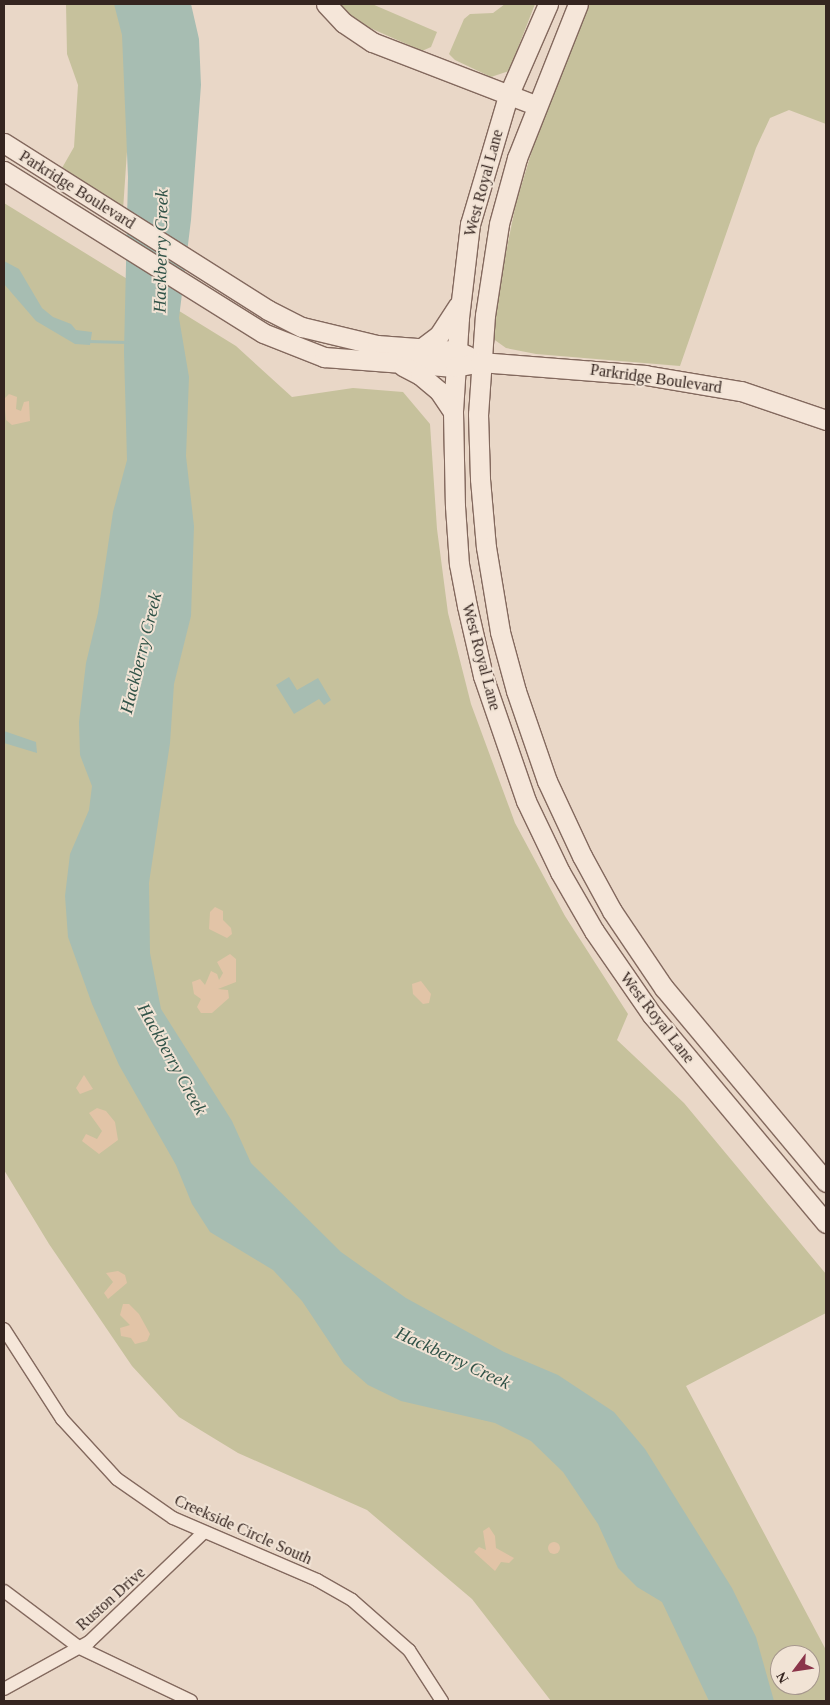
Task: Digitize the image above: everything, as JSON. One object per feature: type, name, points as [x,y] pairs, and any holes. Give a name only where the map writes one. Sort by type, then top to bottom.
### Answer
[{"type":"main road","points":[[326,4],[344,23],[372,42],[535,106]]},
{"type":"main road","name":"West Royal Lane","points":[[548,4],[508,96],[470,224],[461,297],[453,412],[455,506],[464,589],[483,676],[522,789],[560,872],[618,969],[652,1015],[826,1223]]},
{"type":"main road","name":"West Royal Lane","points":[[578,4],[535,106],[499,224],[480,362],[480,479],[495,604],[516,691],[547,781],[594,879],[647,964],[701,1034],[826,1182]]},
{"type":"main road","name":"Parkridge Boulevard","points":[[4,144],[87,198],[302,327],[377,345],[423,347],[456,359]]},
{"type":"main road","name":"Parkridge Boulevard","points":[[4,171],[264,333],[324,357],[397,364],[456,359],[628,373],[723,388],[826,420]]},
{"type":"main road","points":[[423,347],[439,335],[453,317],[461,297]]},
{"type":"main road","points":[[397,364],[420,375],[434,387],[453,412]]},
{"type":"main road","points":[[522,789],[547,781]]},
{"type":"street","name":"Creekside Circle South","points":[[4,1329],[62,1419],[98,1461],[155,1508],[203,1532],[317,1580],[352,1600],[409,1650],[442,1701]]},
{"type":"street","name":"Ruston Drive","points":[[4,1689],[80,1648],[102,1632],[203,1532]]},
{"type":"street","points":[[4,1591],[80,1648],[191,1701]]},
{"type":"shaded area","points":[[66,4],[137,4],[123,210],[62,168],[74,147],[78,85],[67,54]]},
{"type":"shaded area","points":[[339,4],[372,4],[437,32],[431,47],[422,51],[359,23]]},
{"type":"shaded area","points":[[505,4],[535,4],[509,71],[491,77],[455,60],[449,54],[464,19],[470,14],[493,13]]},
{"type":"shaded area","points":[[589,4],[826,4],[826,124],[789,110],[770,118],[756,148],[680,366],[536,354],[506,348],[492,338],[498,292],[516,203],[545,108]]},
{"type":"shaded area","points":[[4,203],[236,346],[292,397],[353,388],[403,392],[430,424],[437,529],[448,613],[471,704],[515,823],[565,916],[628,1014],[617,1040],[684,1103],[826,1274],[826,1313],[686,1386],[826,1650],[826,1701],[551,1701],[472,1599],[367,1510],[238,1453],[179,1417],[132,1366],[49,1244],[4,1170]]},
{"type":"sand","points":[[9,394],[17,397],[16,409],[21,411],[24,402],[29,401],[30,421],[12,425],[6,420],[4,399]]},
{"type":"sand","points":[[215,907],[223,911],[223,920],[231,928],[232,934],[227,938],[209,929],[210,912]]},
{"type":"sand","points":[[230,954],[236,959],[236,982],[218,989],[228,990],[229,998],[212,1013],[201,1013],[197,1007],[201,999],[194,994],[192,982],[200,979],[205,985],[211,971],[217,974],[219,980],[223,973],[217,962]]},
{"type":"sand","points":[[421,981],[431,994],[429,1003],[423,1004],[413,994],[412,984]]},
{"type":"sand","points":[[84,1075],[93,1089],[80,1094],[76,1088]]},
{"type":"sand","points":[[97,1108],[106,1111],[115,1122],[118,1140],[99,1154],[82,1141],[86,1134],[97,1139],[102,1131],[89,1113]]},
{"type":"sand","points":[[118,1271],[125,1275],[127,1283],[108,1299],[104,1293],[113,1282],[106,1273]]},
{"type":"sand","points":[[123,1304],[129,1304],[139,1314],[150,1334],[147,1341],[135,1344],[131,1338],[121,1336],[120,1328],[130,1325],[120,1315]]},
{"type":"sand","points":[[489,1527],[495,1536],[496,1548],[514,1558],[509,1563],[501,1562],[495,1571],[474,1552],[479,1547],[486,1550],[483,1531]]},
{"type":"sand","points":[[552,1542],[556,1542],[560,1548],[556,1554],[552,1554],[548,1550],[548,1546]]},
{"type":"water","name":"Hackberry Creek","points":[[114,4],[191,4],[199,39],[201,85],[191,220],[179,318],[189,377],[186,456],[194,526],[191,616],[174,684],[170,743],[149,883],[150,953],[161,1009],[232,1121],[251,1163],[341,1252],[406,1298],[504,1352],[558,1375],[614,1412],[645,1449],[732,1588],[756,1637],[770,1687],[770,1695],[772,1695],[774,1701],[709,1701],[662,1602],[637,1587],[618,1568],[598,1524],[563,1472],[531,1441],[495,1423],[401,1401],[368,1385],[344,1364],[302,1301],[273,1270],[210,1232],[192,1204],[176,1165],[119,1065],[92,1004],[68,937],[65,896],[70,854],[89,810],[92,786],[80,755],[79,722],[86,663],[98,613],[113,512],[127,460],[124,352],[128,177],[122,35]]},
{"type":"water","points":[[4,261],[19,269],[42,308],[53,317],[71,324],[76,330],[92,332],[90,345],[75,344],[36,321],[4,284]]},
{"type":"water","points":[[289,677],[297,690],[318,678],[331,700],[324,705],[319,699],[294,714],[276,685]]},
{"type":"water","points":[[4,731],[36,742],[37,753],[4,743]]},
{"type":"waterway","points":[[87,341],[128,342]]}]
